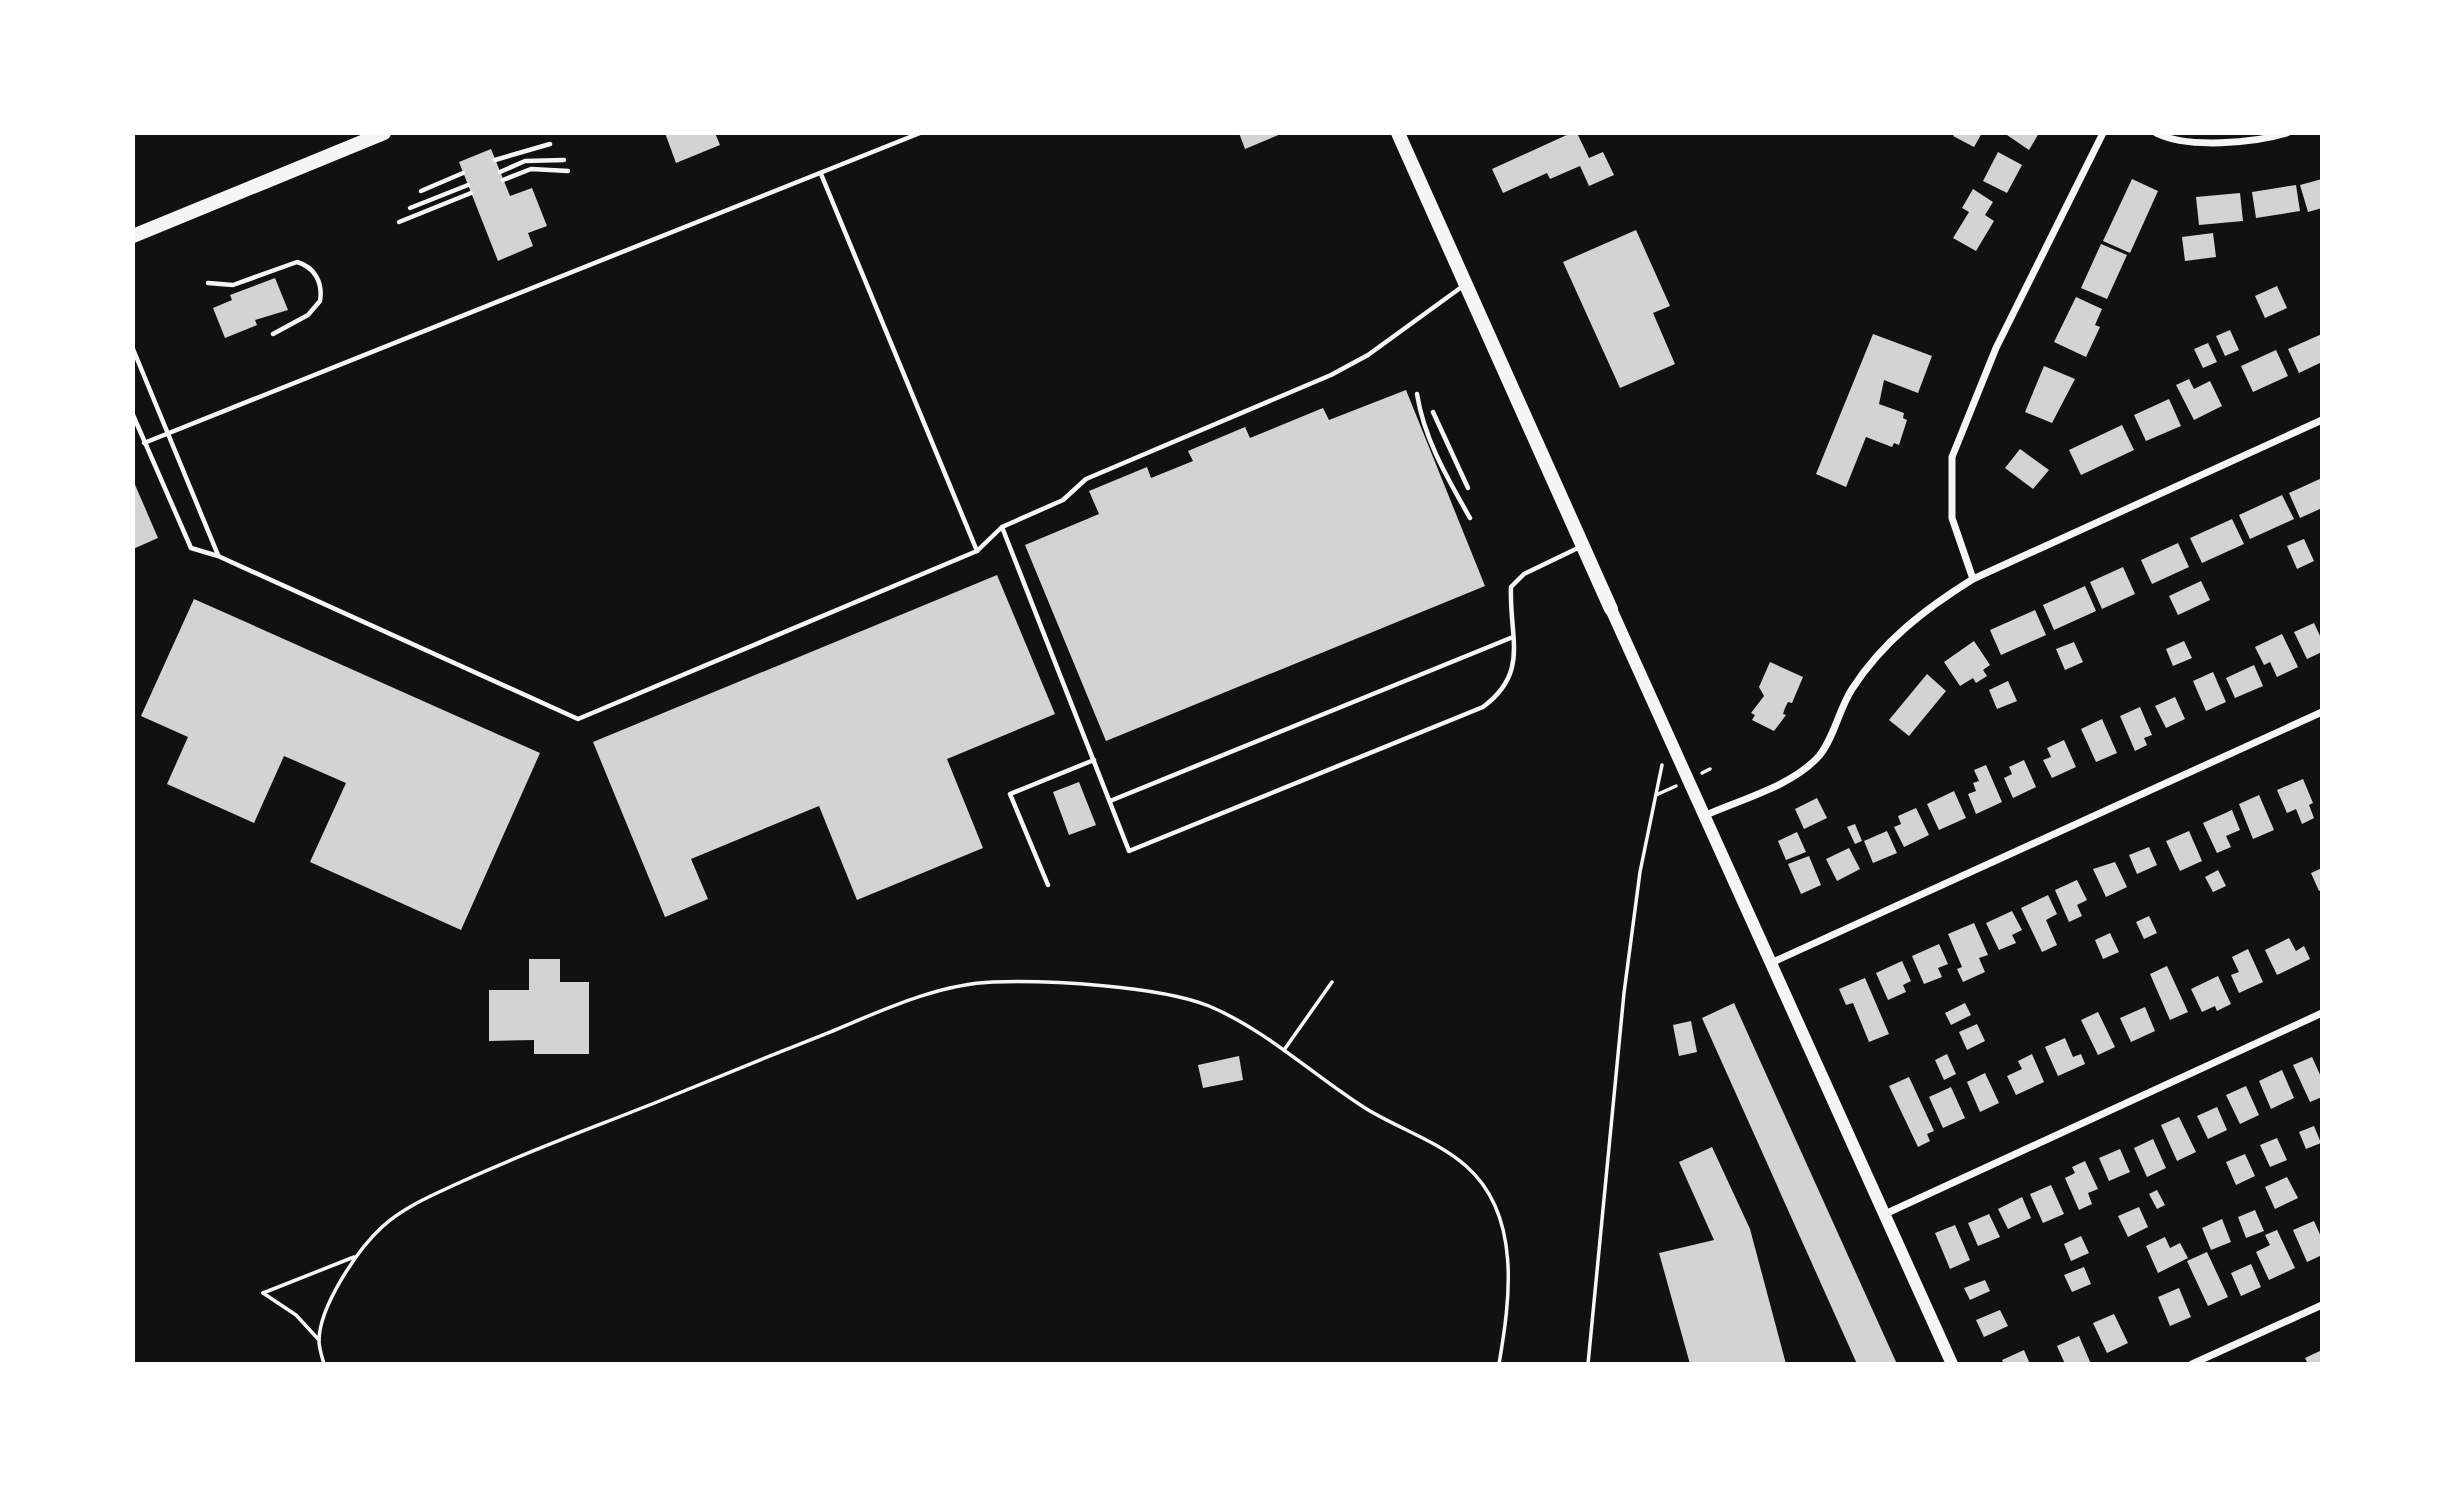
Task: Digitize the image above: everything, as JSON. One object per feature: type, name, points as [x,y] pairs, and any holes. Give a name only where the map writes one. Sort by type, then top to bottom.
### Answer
[{"type":"main road","points":[[133,236],[384,133]]},
{"type":"main road","points":[[1398,133],[1611,609]]},
{"type":"street","points":[[1973,579],[1952,518],[1952,457],[1996,348],[2103,133]]},
{"type":"street","points":[[2156,133],[2207,142],[2260,139],[2287,133]]},
{"type":"street","points":[[1706,815],[1790,778],[1819,755],[1851,691],[1881,650],[1924,609],[1973,579],[2322,421]]},
{"type":"street","points":[[1611,609],[1773,962],[1952,1364]]},
{"type":"street","points":[[1773,962],[2322,712]]},
{"type":"street","points":[[1885,1214],[2322,1013]]},
{"type":"street","points":[[2192,1364],[2322,1305]]},
{"type":"lane","points":[[144,443],[920,133]]},
{"type":"lane","points":[[495,160],[550,144]]},
{"type":"lane","points":[[500,172],[525,161],[564,160]]},
{"type":"lane","points":[[503,180],[531,169],[568,171]]},
{"type":"lane","points":[[421,191],[463,173]]},
{"type":"lane","points":[[821,174],[977,551]]},
{"type":"lane","points":[[410,208],[468,185]]},
{"type":"lane","points":[[399,222],[471,193]]},
{"type":"lane","points":[[208,283],[233,285],[297,262],[310,267],[320,285],[320,301],[308,315],[274,334]]},
{"type":"lane","points":[[133,415],[191,548],[218,556],[578,719],[977,551],[1002,527],[1063,500],[1086,479],[1351,364],[1464,285]]},
{"type":"lane","points":[[133,349],[218,556]]},
{"type":"lane","points":[[1417,394],[1420,416],[1444,471],[1470,518]]},
{"type":"lane","points":[[1433,412],[1468,488]]},
{"type":"lane","points":[[1002,527],[1129,851],[1483,707],[1503,692],[1512,672],[1511,587],[1524,574],[1581,547]]},
{"type":"lane","points":[[1110,802],[1513,637]]},
{"type":"lane","points":[[1048,885],[1010,794],[1094,760]]},
{"type":"path","points":[[1588,1364],[1624,993],[1640,873],[1662,765]]},
{"type":"path","points":[[1284,1050],[1332,982]]},
{"type":"path","points":[[324,1364],[319,1340],[328,1310],[356,1256],[384,1226],[418,1202],[488,1170],[891,1007],[961,986],[1025,983],[1130,990],[1184,998],[1210,1007],[1284,1050],[1363,1107],[1467,1166],[1486,1190],[1499,1219],[1509,1277],[1508,1310],[1499,1364]]},
{"type":"path","points":[[319,1340],[296,1315],[263,1293],[356,1256]]},
{"type":"building","points":[[665,133],[715,133],[720,145],[676,163]]},
{"type":"building","points":[[1239,133],[1283,133],[1245,149]]},
{"type":"building","points":[[1571,133],[1577,133],[1589,158],[1603,152],[1614,175],[1589,186],[1580,166],[1550,179],[1547,173],[1503,193],[1492,169]]},
{"type":"building","points":[[1955,133],[1982,133],[1974,147],[1953,136]]},
{"type":"building","points":[[2004,133],[2039,133],[2029,150]]},
{"type":"building","points":[[491,149],[510,196],[532,188],[547,226],[528,233],[533,246],[498,261],[459,162]]},
{"type":"building","points":[[1998,152],[2022,165],[2007,193],[1983,181]]},
{"type":"building","points":[[2132,179],[2158,191],[2130,253],[2103,241]]},
{"type":"building","points":[[2322,179],[2322,208],[2308,212],[2300,185]]},
{"type":"building","points":[[2296,185],[2300,211],[2256,218],[2252,192]]},
{"type":"building","points":[[1973,189],[1993,202],[1985,215],[1994,221],[1976,251],[1953,238],[1969,212],[1962,208]]},
{"type":"building","points":[[2240,193],[2243,221],[2199,225],[2196,197]]},
{"type":"building","points":[[1636,230],[1670,306],[1653,313],[1675,364],[1620,388],[1563,262]]},
{"type":"building","points":[[2213,233],[2216,257],[2185,261],[2182,237]]},
{"type":"building","points":[[2101,244],[2127,255],[2107,299],[2081,288]]},
{"type":"building","points":[[275,278],[288,310],[255,320],[257,325],[225,338],[213,308],[232,300],[230,295]]},
{"type":"building","points":[[2277,286],[2287,308],[2265,318],[2255,296]]},
{"type":"building","points":[[2076,297],[2102,309],[2095,325],[2100,327],[2086,357],[2054,342]]},
{"type":"building","points":[[2230,330],[2239,350],[2225,356],[2216,336]]},
{"type":"building","points":[[1873,334],[1932,356],[1918,393],[1884,380],[1879,404],[1904,413],[1903,418],[1907,420],[1899,445],[1894,443],[1892,447],[1866,437],[1846,487],[1816,474]]},
{"type":"building","points":[[2322,334],[2322,362],[2299,373],[2288,349]]},
{"type":"building","points":[[2208,343],[2217,362],[2203,368],[2194,349]]},
{"type":"building","points":[[2276,350],[2288,376],[2253,392],[2241,366]]},
{"type":"building","points":[[2044,366],[2075,379],[2052,423],[2025,412]]},
{"type":"building","points":[[2189,379],[2194,389],[2210,381],[2222,406],[2194,420],[2176,385]]},
{"type":"building","points":[[1406,390],[1485,586],[1106,741],[1025,545],[1099,514],[1089,491],[1147,467],[1151,478],[1193,461],[1188,451],[1245,427],[1250,438],[1323,408],[1329,420]]},
{"type":"building","points":[[2169,399],[2181,426],[2146,441],[2134,415]]},
{"type":"building","points":[[2122,425],[2134,450],[2081,475],[2069,450]]},
{"type":"building","points":[[2020,449],[2049,470],[2033,489],[2005,468]]},
{"type":"building","points":[[2322,478],[2322,508],[2300,518],[2289,493]]},
{"type":"building","points":[[133,480],[158,538],[133,549]]},
{"type":"building","points":[[2282,495],[2294,519],[2250,539],[2239,515]]},
{"type":"building","points":[[2232,519],[2244,544],[2202,563],[2190,538]]},
{"type":"building","points":[[2304,539],[2314,561],[2297,569],[2287,546]]},
{"type":"building","points":[[2178,543],[2189,567],[2152,584],[2141,560]]},
{"type":"building","points":[[2123,567],[2135,594],[2102,609],[2090,582]]},
{"type":"building","points":[[997,575],[1055,714],[947,759],[983,848],[857,900],[819,806],[691,859],[708,899],[665,917],[593,742]]},
{"type":"building","points":[[2201,581],[2210,600],[2178,615],[2169,596]]},
{"type":"building","points":[[2085,586],[2096,611],[2054,630],[2043,605]]},
{"type":"building","points":[[194,599],[540,753],[461,930],[310,862],[346,783],[284,756],[254,823],[167,784],[188,737],[141,716]]},
{"type":"building","points":[[2035,610],[2046,635],[2001,655],[1990,630]]},
{"type":"building","points":[[2314,623],[2322,640],[2322,652],[2307,659],[2294,632]]},
{"type":"building","points":[[2282,634],[2298,667],[2277,677],[2270,662],[2264,665],[2255,647]]},
{"type":"building","points":[[1974,641],[1990,665],[1983,670],[1987,676],[1976,683],[1973,678],[1960,686],[1944,662]]},
{"type":"building","points":[[2184,641],[2192,658],[2173,666],[2166,649]]},
{"type":"building","points":[[2074,642],[2083,662],[2065,670],[2056,649]]},
{"type":"building","points":[[1770,662],[1803,677],[1792,703],[1788,702],[1785,708],[1783,714],[1786,715],[1774,731],[1752,720],[1755,715],[1751,713],[1764,696],[1759,687]]},
{"type":"building","points":[[2254,665],[2263,686],[2235,698],[2226,678]]},
{"type":"building","points":[[2213,672],[2226,702],[2206,711],[2193,681]]},
{"type":"building","points":[[1927,674],[1946,691],[1909,736],[1889,720]]},
{"type":"building","points":[[2008,681],[2017,701],[1997,709],[1989,690]]},
{"type":"building","points":[[2175,697],[2185,719],[2166,728],[2155,706]]},
{"type":"building","points":[[2140,707],[2152,735],[2144,738],[2147,745],[2135,751],[2120,716]]},
{"type":"building","points":[[2102,719],[2117,753],[2096,762],[2081,729]]},
{"type":"building","points":[[2064,740],[2076,767],[2052,778],[2043,760],[2051,757],[2047,748]]},
{"type":"building","points":[[2024,760],[2036,787],[2013,798],[2004,778],[2012,774],[2009,767]]},
{"type":"building","points":[[1986,765],[2002,802],[1976,814],[1968,794],[1976,791],[1973,783],[1979,781],[1974,770]]},
{"type":"building","points":[[2303,779],[2313,803],[2309,805],[2314,818],[2302,824],[2296,809],[2287,813],[2277,790]]},
{"type":"building","points":[[1079,782],[1096,825],[1069,835],[1053,792]]},
{"type":"building","points":[[1954,791],[1966,818],[1939,830],[1927,804]]},
{"type":"building","points":[[2259,795],[2274,830],[2253,839],[2239,804]]},
{"type":"building","points":[[1817,798],[1827,818],[1804,829],[1795,809]]},
{"type":"building","points":[[1916,808],[1929,835],[1904,847],[1894,827],[1901,824],[1898,816]]},
{"type":"building","points":[[2232,810],[2240,830],[2226,836],[2231,847],[2217,853],[2203,823]]},
{"type":"building","points":[[1855,824],[1862,841],[1855,844],[1847,827]]},
{"type":"building","points":[[1887,831],[1897,853],[1873,863],[1864,841]]},
{"type":"building","points":[[2189,831],[2202,861],[2180,871],[2166,841]]},
{"type":"building","points":[[1797,832],[1806,852],[1786,860],[1778,841]]},
{"type":"building","points":[[2149,847],[2157,865],[2137,874],[2129,855]]},
{"type":"building","points":[[1849,848],[1860,869],[1837,881],[1826,859]]},
{"type":"building","points":[[1809,856],[1821,885],[1801,894],[1788,864]]},
{"type":"building","points":[[2115,862],[2127,887],[2106,897],[2093,869]]},
{"type":"building","points":[[2322,868],[2322,889],[2319,891],[2311,873]]},
{"type":"building","points":[[2218,870],[2226,886],[2213,892],[2205,877]]},
{"type":"building","points":[[2077,880],[2087,900],[2077,905],[2082,916],[2069,922],[2055,890]]},
{"type":"building","points":[[2048,895],[2057,914],[2046,920],[2057,945],[2042,952],[2021,908]]},
{"type":"building","points":[[2012,911],[2022,930],[2012,935],[2016,943],[1999,950],[1986,923]]},
{"type":"building","points":[[2149,916],[2157,933],[2144,939],[2136,922]]},
{"type":"building","points":[[1974,923],[1988,955],[1979,958],[1985,972],[1963,982],[1957,969],[1962,967],[1948,934]]},
{"type":"building","points":[[2110,933],[2119,952],[2103,959],[2095,940]]},
{"type":"building","points":[[2289,938],[2296,951],[2304,946],[2310,959],[2277,975],[2265,950]]},
{"type":"building","points":[[1939,944],[1948,964],[1938,968],[1942,977],[1924,984],[1912,956]]},
{"type":"building","points":[[2248,949],[2263,982],[2239,993],[2231,975],[2239,972],[2232,957]]},
{"type":"building","points":[[529,959],[560,959],[560,982],[589,982],[589,1054],[534,1054],[534,1040],[489,1041],[489,990],[529,990]]},
{"type":"building","points":[[1902,961],[1911,981],[1903,985],[1906,992],[1888,1000],[1876,973]]},
{"type":"building","points":[[2167,966],[2188,1012],[2170,1020],[2150,974]]},
{"type":"building","points":[[2218,976],[2231,1004],[2217,1011],[2215,1006],[2202,1012],[2191,989]]},
{"type":"building","points":[[1865,978],[1889,1034],[1869,1042],[1853,1003],[1846,1005],[1839,989]]},
{"type":"building","points":[[1734,1003],[1897,1364],[1857,1364],[1702,1018]]},
{"type":"building","points":[[1965,1003],[1971,1015],[1951,1025],[1945,1013]]},
{"type":"building","points":[[2145,1007],[2155,1031],[2131,1042],[2120,1018]]},
{"type":"building","points":[[2098,1012],[2115,1047],[2098,1055],[2081,1020]]},
{"type":"building","points":[[1691,1021],[1697,1052],[1679,1056],[1673,1025]]},
{"type":"building","points":[[1977,1024],[1985,1041],[1967,1050],[1959,1032]]},
{"type":"building","points":[[2065,1038],[2073,1057],[2081,1054],[2085,1064],[2058,1076],[2045,1047]]},
{"type":"building","points":[[1947,1054],[1956,1074],[1944,1080],[1935,1060]]},
{"type":"building","points":[[2032,1054],[2044,1082],[2016,1095],[2007,1076],[2022,1069],[2018,1061]]},
{"type":"building","points":[[1239,1056],[1243,1080],[1203,1088],[1198,1065]]},
{"type":"building","points":[[2312,1057],[2322,1079],[2322,1097],[2310,1102],[2293,1065]]},
{"type":"building","points":[[2282,1070],[2294,1098],[2271,1109],[2259,1081]]},
{"type":"building","points":[[1985,1073],[1999,1103],[1980,1112],[1967,1082]]},
{"type":"building","points":[[1909,1077],[1934,1131],[1927,1134],[1930,1141],[1918,1147],[1889,1086]]},
{"type":"building","points":[[2246,1086],[2259,1115],[2240,1124],[2226,1095]]},
{"type":"building","points":[[1951,1087],[1965,1118],[1943,1128],[1929,1097]]},
{"type":"building","points":[[2217,1107],[2227,1130],[2208,1139],[2197,1116]]},
{"type":"building","points":[[2179,1117],[2196,1152],[2177,1161],[2161,1125]]},
{"type":"building","points":[[2314,1126],[2321,1143],[2306,1149],[2299,1132]]},
{"type":"building","points":[[2277,1138],[2287,1160],[2270,1167],[2260,1145]]},
{"type":"building","points":[[2153,1139],[2166,1168],[2147,1177],[2134,1148]]},
{"type":"building","points":[[1712,1147],[1750,1229],[1786,1364],[1690,1364],[1659,1253],[1714,1240],[1679,1162]]},
{"type":"building","points":[[2120,1149],[2130,1172],[2109,1181],[2099,1158]]},
{"type":"building","points":[[2245,1154],[2255,1176],[2236,1185],[2226,1162]]},
{"type":"building","points":[[2085,1161],[2098,1189],[2088,1193],[2092,1204],[2079,1210],[2065,1178],[2075,1173],[2072,1167]]},
{"type":"building","points":[[2287,1177],[2298,1198],[2275,1209],[2265,1187]]},
{"type":"building","points":[[2051,1185],[2064,1214],[2043,1223],[2030,1194]]},
{"type":"building","points":[[2157,1190],[2165,1205],[2157,1209],[2149,1194]]},
{"type":"building","points":[[2022,1197],[2031,1218],[2008,1229],[1998,1209]]},
{"type":"building","points":[[2139,1207],[2148,1227],[2128,1237],[2118,1216]]},
{"type":"building","points":[[2255,1210],[2264,1231],[2246,1238],[2238,1217]]},
{"type":"building","points":[[1989,1214],[2000,1237],[1978,1246],[1968,1223]]},
{"type":"building","points":[[2222,1219],[2231,1242],[2211,1250],[2202,1228]]},
{"type":"building","points":[[2314,1221],[2322,1239],[2322,1255],[2307,1262],[2293,1230]]},
{"type":"building","points":[[1955,1225],[1970,1260],[1950,1269],[1935,1233]]},
{"type":"building","points":[[2277,1230],[2295,1268],[2269,1280],[2256,1252],[2270,1245],[2265,1235]]},
{"type":"building","points":[[2081,1236],[2089,1253],[2071,1261],[2064,1244]]},
{"type":"building","points":[[2165,1237],[2170,1248],[2180,1243],[2188,1258],[2158,1273],[2146,1246]]},
{"type":"building","points":[[2207,1252],[2228,1297],[2208,1306],[2187,1261]]},
{"type":"building","points":[[2251,1264],[2261,1287],[2241,1296],[2231,1273]]},
{"type":"building","points":[[2084,1267],[2091,1284],[2072,1292],[2064,1275]]},
{"type":"building","points":[[1985,1280],[1990,1291],[1970,1300],[1964,1288]]},
{"type":"building","points":[[2179,1288],[2191,1317],[2170,1326],[2158,1297]]},
{"type":"building","points":[[2000,1310],[2008,1326],[1984,1337],[1976,1320]]},
{"type":"building","points":[[2114,1314],[2128,1343],[2107,1353],[2093,1323]]},
{"type":"building","points":[[2079,1336],[2091,1364],[2065,1364],[2057,1346]]},
{"type":"building","points":[[2024,1350],[2030,1364],[2004,1364],[2002,1360]]},
{"type":"building","points":[[2322,1350],[2322,1364],[2308,1364],[2305,1358]]}]
